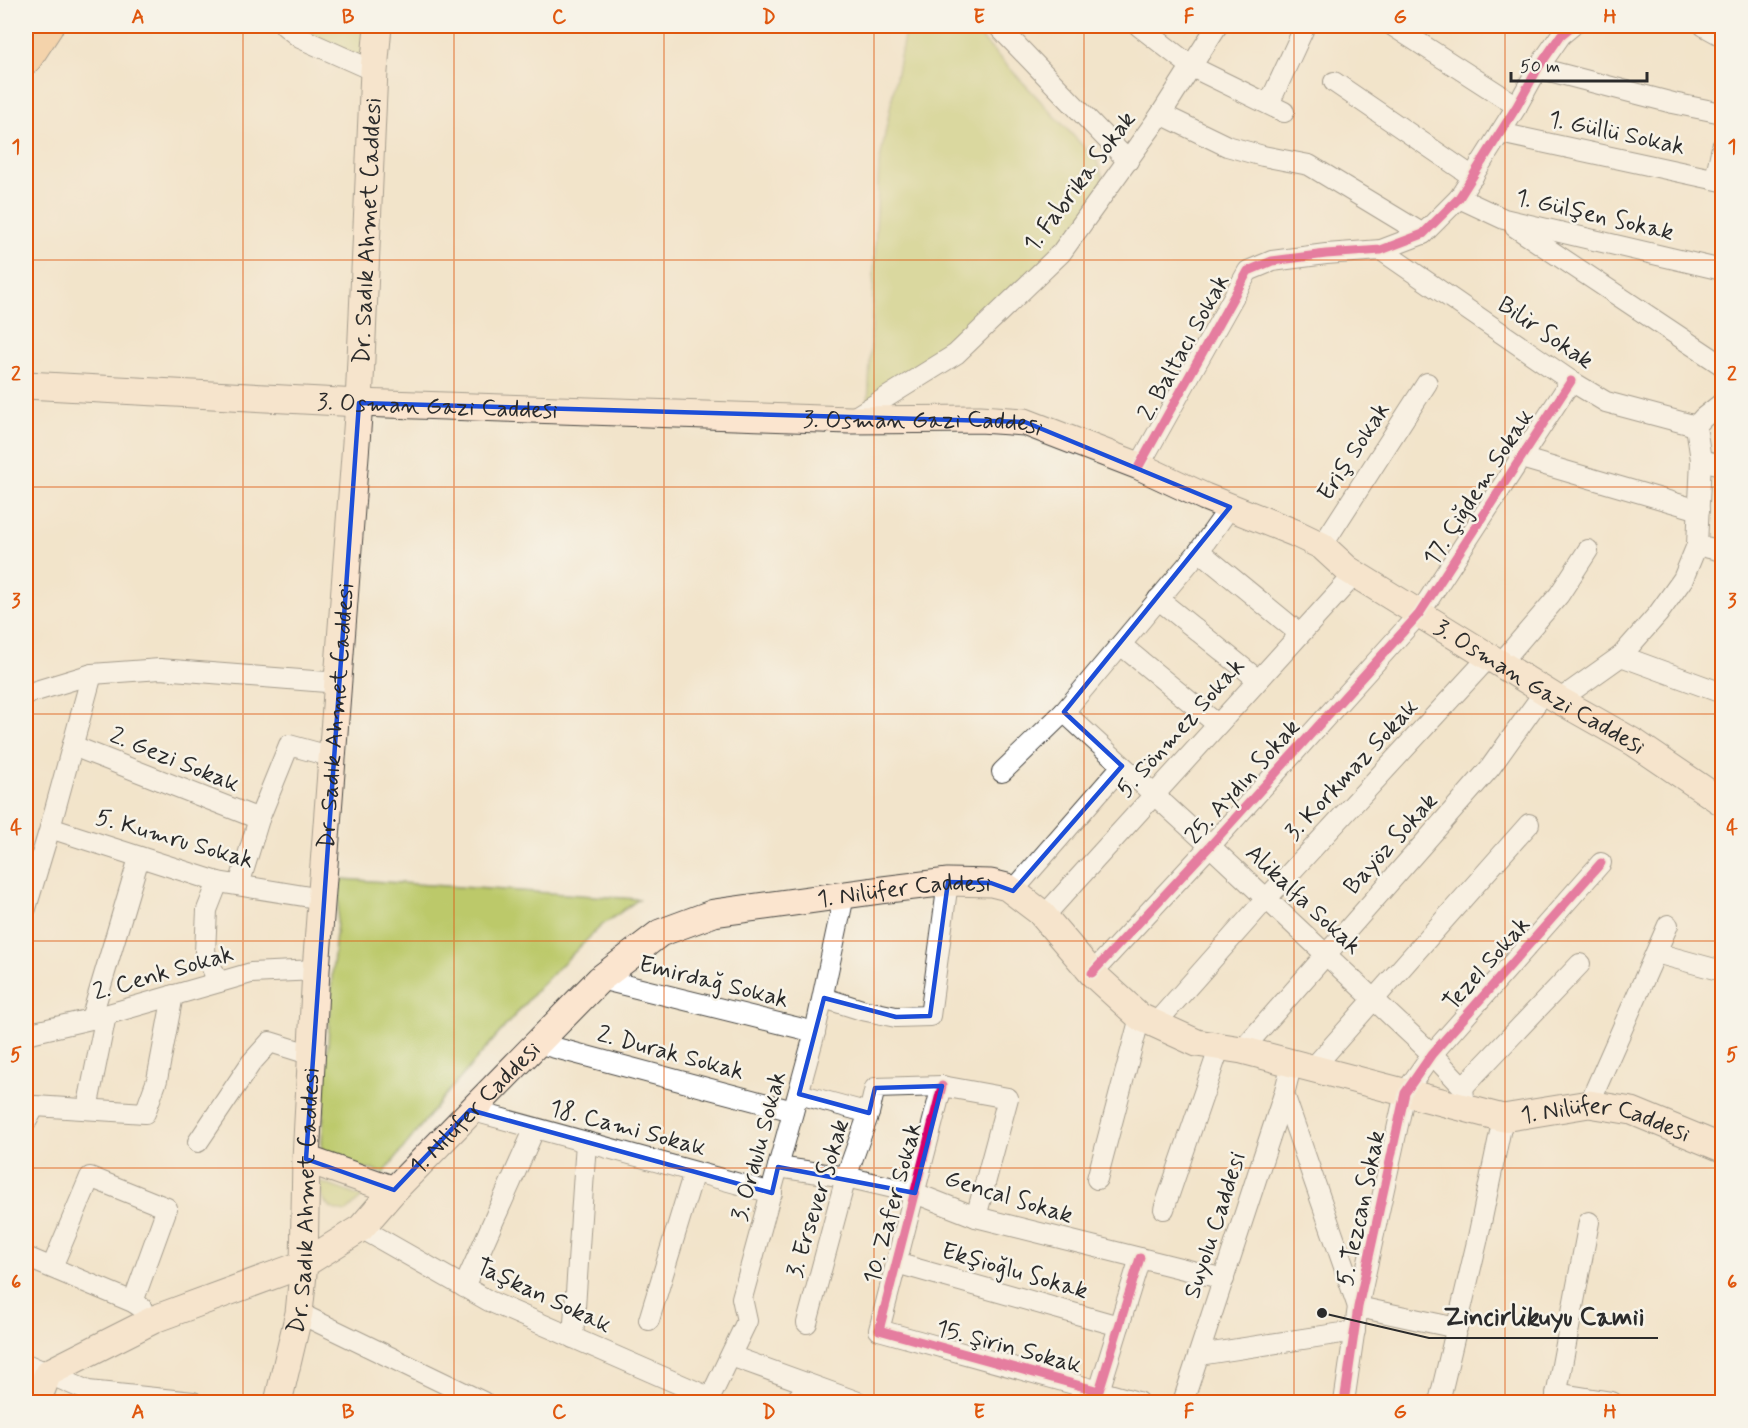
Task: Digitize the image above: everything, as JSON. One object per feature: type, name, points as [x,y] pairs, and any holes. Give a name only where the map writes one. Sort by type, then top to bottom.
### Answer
[{"type":"highway","points":[[26,58],[47,26]]},
{"type":"main road","name":"Dr. Sadık Ahmet Caddesi","points":[[278,1402],[299,1313],[304,1264],[306,1159],[316,970],[359,404],[378,26]]},
{"type":"main road","name":"3. Osman Gazi Caddesi","points":[[26,385],[359,404],[850,420],[980,419],[1025,422],[1139,466],[1322,546],[1354,574],[1552,696],[1635,743],[1722,802]]},
{"type":"main road","name":"1. Nilüfer Caddesi","points":[[37,1369],[157,1318],[304,1264],[361,1228],[394,1190],[600,979],[660,933],[714,913],[948,882],[991,883],[1013,891],[1044,916],[1092,974],[1148,1021],[1197,1043],[1231,1048],[1405,1093],[1464,1098],[1503,1118],[1589,1104],[1632,1111],[1722,1148]]},
{"type":"main road","points":[[306,1159],[394,1190]]},
{"type":"main road","points":[[37,1369],[37,1402]]},
{"type":"street","points":[[285,26],[300,38],[374,71]]},
{"type":"street","points":[[998,26],[1128,161]]},
{"type":"street","points":[[1138,26],[1192,67],[1276,108],[1305,26]]},
{"type":"street","name":"1. Fabrika Sokak","points":[[850,420],[956,354],[1061,253],[1161,114],[1217,26]]},
{"type":"street","points":[[1393,26],[1517,106]]},
{"type":"street","points":[[1704,26],[1722,36]]},
{"type":"street","points":[[1161,114],[1227,146],[1309,165],[1423,234],[1459,198],[1473,177],[1517,106],[1560,28]]},
{"type":"street","points":[[1538,68],[1722,113]]},
{"type":"street","points":[[1334,82],[1473,177]]},
{"type":"street","name":"1. Güllü Sokak","points":[[1500,133],[1719,180]]},
{"type":"street","points":[[1719,180],[1722,147]]},
{"type":"street","name":"1. Gülşen Sokak","points":[[1459,198],[1504,219],[1722,270]]},
{"type":"street","points":[[1504,219],[1722,365]]},
{"type":"street","name":"2. Baltacı Sokak","points":[[1139,466],[1248,271],[1272,261],[1381,250],[1423,234]]},
{"type":"street","name":"Bilir Sokak","points":[[1381,250],[1571,381],[1606,402],[1696,426]]},
{"type":"street","name":"17. Çiğdem Sokak","points":[[1419,614],[1571,381]]},
{"type":"street","name":"Eriş Sokak","points":[[1322,546],[1427,382]]},
{"type":"street","points":[[1696,426],[1722,404]]},
{"type":"street","name":"Bayöz Sokak","points":[[1231,1048],[1326,954],[1552,696],[1621,656],[1658,614],[1683,579],[1697,545],[1701,460],[1696,426]]},
{"type":"street","points":[[1521,458],[1699,510]]},
{"type":"street","points":[[1701,460],[1722,465]]},
{"type":"street","points":[[1002,772],[1064,712],[1199,551],[1230,507]]},
{"type":"street","points":[[1697,545],[1722,551]]},
{"type":"street","name":"3. Korkmaz Sokak","points":[[1148,1021],[1559,595],[1588,550]]},
{"type":"street","points":[[1199,551],[1299,633]]},
{"type":"street","name":"5. Sönmez Sokak","points":[[1044,916],[1354,574]]},
{"type":"street","points":[[1158,599],[1257,679]]},
{"type":"street","name":"25. Aydın Sokak","points":[[1092,974],[1419,614]]},
{"type":"street","points":[[1121,645],[1217,724]]},
{"type":"street","points":[[1621,656],[1722,693]]},
{"type":"street","points":[[26,694],[92,674],[160,669],[339,683]]},
{"type":"street","points":[[26,908],[92,674]]},
{"type":"street","name":"Alikalfa Sokak","points":[[1064,712],[1432,1054],[1464,1098]]},
{"type":"street","points":[[240,885],[259,819],[289,744],[333,757]]},
{"type":"street","name":"2. Gezi Sokak","points":[[73,746],[259,819]]},
{"type":"street","points":[[1013,891],[1122,766]]},
{"type":"street","points":[[1302,1066],[1373,999],[1529,824]]},
{"type":"street","name":"5. Kumru Sokak","points":[[50,828],[218,882],[322,899]]},
{"type":"street","points":[[87,1109],[98,1017],[139,858]]},
{"type":"street","name":"Tezel Sokak","points":[[1405,1093],[1432,1054],[1601,863]]},
{"type":"street","points":[[218,882],[207,910],[205,952],[218,982]]},
{"type":"street","points":[[824,998],[862,1010],[896,1017],[930,1016],[948,882]]},
{"type":"street","name":"3. Ordulu Sokak","points":[[710,1400],[747,1321],[742,1298],[824,998],[844,896]]},
{"type":"street","points":[[1589,1104],[1668,926]]},
{"type":"street","points":[[1656,953],[1722,971]]},
{"type":"street","points":[[1464,1098],[1580,964]]},
{"type":"street","name":"2. Cenk Sokak","points":[[26,1034],[98,1017],[250,973],[316,970]]},
{"type":"street","name":"Emirdağ Sokak","points":[[600,979],[815,1032]]},
{"type":"street","points":[[30,1114],[87,1109],[145,1113],[157,1080],[173,995]]},
{"type":"street","points":[[1097,1179],[1148,1021]]},
{"type":"street","points":[[198,1142],[251,1063],[270,1042],[312,1055]]},
{"type":"street","name":"2. Durak Sokak","points":[[537,1043],[796,1102],[868,1113]]},
{"type":"street","points":[[1164,1209],[1231,1048]]},
{"type":"street","name":"Suyolu Caddesi","points":[[1183,1402],[1284,1094],[1302,1066]]},
{"type":"street","points":[[942,1086],[1008,1098],[976,1217]]},
{"type":"street","name":"3. Ersever Sokak","points":[[807,1323],[846,1177],[875,1088],[942,1086]]},
{"type":"street","name":"10. Zafer Sokak","points":[[879,1330],[942,1086]]},
{"type":"street","name":"5. Tezcan Sokak","points":[[1344,1402],[1358,1307],[1405,1093]]},
{"type":"street","points":[[1284,1094],[1358,1307],[1457,1328]]},
{"type":"street","name":"18. Cami Sokak","points":[[471,1110],[772,1193]]},
{"type":"street","points":[[1440,1402],[1503,1118]]},
{"type":"street","points":[[464,1287],[535,1128]]},
{"type":"street","points":[[573,1338],[586,1142]]},
{"type":"street","name":"Gencal Sokak","points":[[778,1167],[846,1177],[915,1193],[976,1217],[1224,1279]]},
{"type":"street","points":[[649,1320],[694,1172]]},
{"type":"street","points":[[52,1267],[90,1177],[166,1208],[133,1302]]},
{"type":"street","points":[[1589,1222],[1556,1398],[1612,1402]]},
{"type":"street","name":"Taşkan Sokak","points":[[361,1228],[489,1301],[710,1400]]},
{"type":"street","points":[[26,1257],[133,1302],[157,1318]]},
{"type":"street","name":"15. Şirin Sokak","points":[[1099,1391],[1140,1258]]},
{"type":"street","name":"Ekşioğlu Sokak","points":[[896,1263],[1119,1326]]},
{"type":"street","points":[[299,1313],[483,1402]]},
{"type":"street","name":"15. Şirin Sokak","points":[[879,1330],[1138,1402]]},
{"type":"street","points":[[1199,1355],[1355,1331]]},
{"type":"street","points":[[731,1356],[858,1402]]},
{"type":"street","points":[[37,1369],[88,1391],[114,1398],[193,1402]]},
{"type":"street","points":[[794,1402],[809,1386]]},
{"type":"highlighted area","points":[[359,403],[1025,422],[1230,507],[1064,712],[1122,766],[1013,891],[991,883],[948,882],[930,1016],[896,1017],[824,998],[799,1094],[869,1113],[875,1088],[942,1086],[915,1193],[778,1167],[772,1193],[470,1110],[394,1190],[306,1159]]},
{"type":"green space","points":[[299,26],[372,26],[370,55],[342,51]]},
{"type":"green space","points":[[906,26],[970,26],[1097,161],[1103,178],[1099,194],[1051,256],[948,351],[868,406],[879,165]]},
{"type":"green space","points":[[341,879],[639,899],[601,926],[542,984],[442,1099],[384,1173],[321,1158],[332,976]]},
{"type":"green space","points":[[320,1182],[362,1197],[346,1212],[339,1211],[329,1207],[323,1199]]},
{"type":"cycle path","points":[[1139,466],[1248,271],[1272,261],[1381,250],[1423,234],[1459,198],[1538,68],[1561,35],[1572,26]]},
{"type":"cycle path","points":[[1092,973],[1419,614],[1571,381]]},
{"type":"cycle path","points":[[1344,1402],[1358,1307],[1405,1093],[1432,1054],[1601,863]]},
{"type":"cycle path","points":[[942,1086],[879,1330],[1099,1391],[1140,1258]]},
{"type":"place","name":"Zincirlikuyu Camii","points":[[1322,1313]]}]
